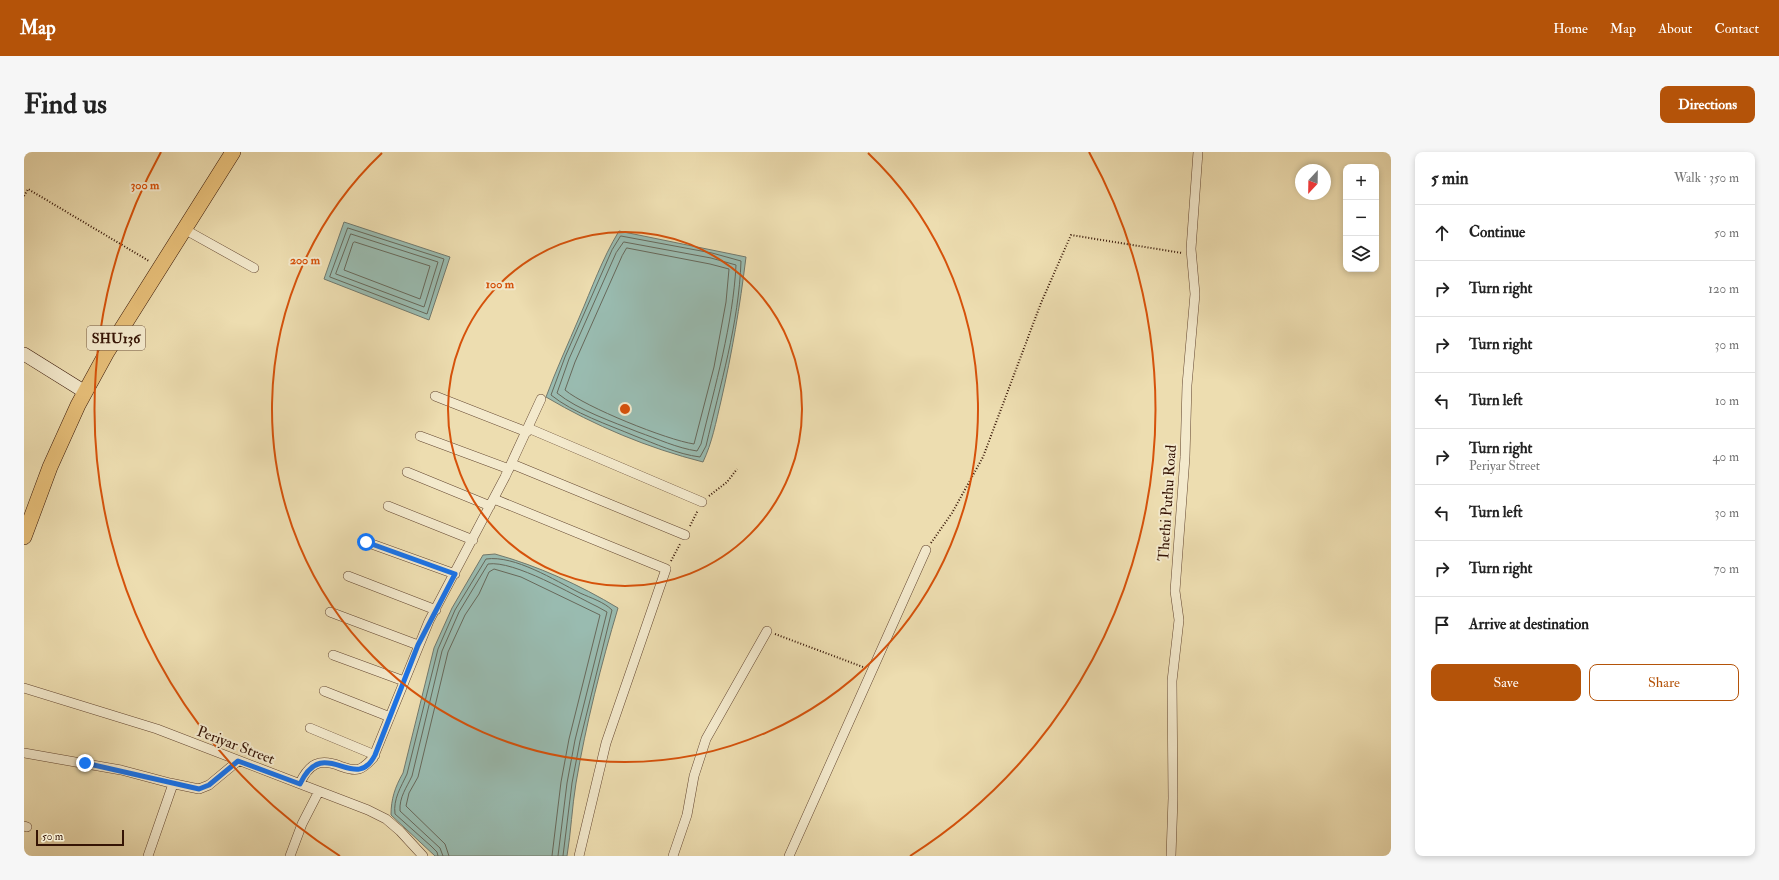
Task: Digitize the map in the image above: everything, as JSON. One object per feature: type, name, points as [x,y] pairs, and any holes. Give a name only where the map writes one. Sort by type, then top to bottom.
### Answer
[{"type":"main road","name":"SHU136","points":[[24,537],[50,467],[85,392],[107,352],[233,152]]},
{"type":"street","name":"Thethi Puthu Road","points":[[1171,856],[1173,798],[1172,681],[1179,620],[1175,591],[1185,457],[1187,385],[1195,294],[1191,254],[1198,152]]},
{"type":"street","points":[[184,229],[254,268]]},
{"type":"street","points":[[24,354],[85,392]]},
{"type":"street","points":[[435,396],[528,430],[702,502]]},
{"type":"street","points":[[300,784],[307,770],[315,764],[328,763],[351,769],[358,769],[367,764],[375,755],[418,645],[492,503],[528,430],[541,399]]},
{"type":"street","points":[[420,436],[510,466],[685,535]]},
{"type":"street","points":[[407,472],[666,570],[606,743],[579,856]]},
{"type":"street","points":[[388,506],[473,540]]},
{"type":"street","points":[[366,542],[455,574]]},
{"type":"street","points":[[788,856],[926,550]]},
{"type":"street","points":[[348,576],[436,610]]},
{"type":"street","points":[[330,612],[418,645]]},
{"type":"street","points":[[673,856],[687,815],[694,776],[706,739],[767,632]]},
{"type":"street","points":[[333,655],[404,681]]},
{"type":"street","name":"Periyar Street","points":[[24,688],[157,729],[368,810],[386,819],[423,856]]},
{"type":"street","points":[[324,691],[390,717]]},
{"type":"street","points":[[310,728],[375,755]]},
{"type":"street","points":[[24,753],[121,770],[173,784],[199,789],[209,785],[238,761]]},
{"type":"street","points":[[148,856],[173,784]]},
{"type":"street","points":[[290,856],[302,824],[319,791]]},
{"type":"path","points":[[24,196],[28,189],[160,268]]},
{"type":"path","points":[[926,550],[952,513],[983,457],[1036,318],[1071,234],[1191,254]]},
{"type":"path","points":[[666,570],[702,502],[727,482],[737,469]]},
{"type":"path","points":[[767,632],[872,670]]},
{"type":"water","points":[[344,222],[450,257],[429,320],[324,279]]},
{"type":"water","points":[[619,231],[746,257],[725,383],[714,432],[703,462],[662,450],[622,435],[565,408],[546,397],[607,252]]},
{"type":"water","points":[[495,554],[527,564],[558,577],[618,608],[584,739],[575,792],[567,856],[435,856],[391,815],[394,793],[403,773],[434,648],[452,608],[483,555]]},
{"type":"route","points":[[85,763],[121,770],[170,784],[199,789],[209,785],[238,761],[300,784],[310,766],[315,764],[328,763],[354,770],[367,764],[375,755],[397,697],[429,621],[455,574],[366,542]]}]
